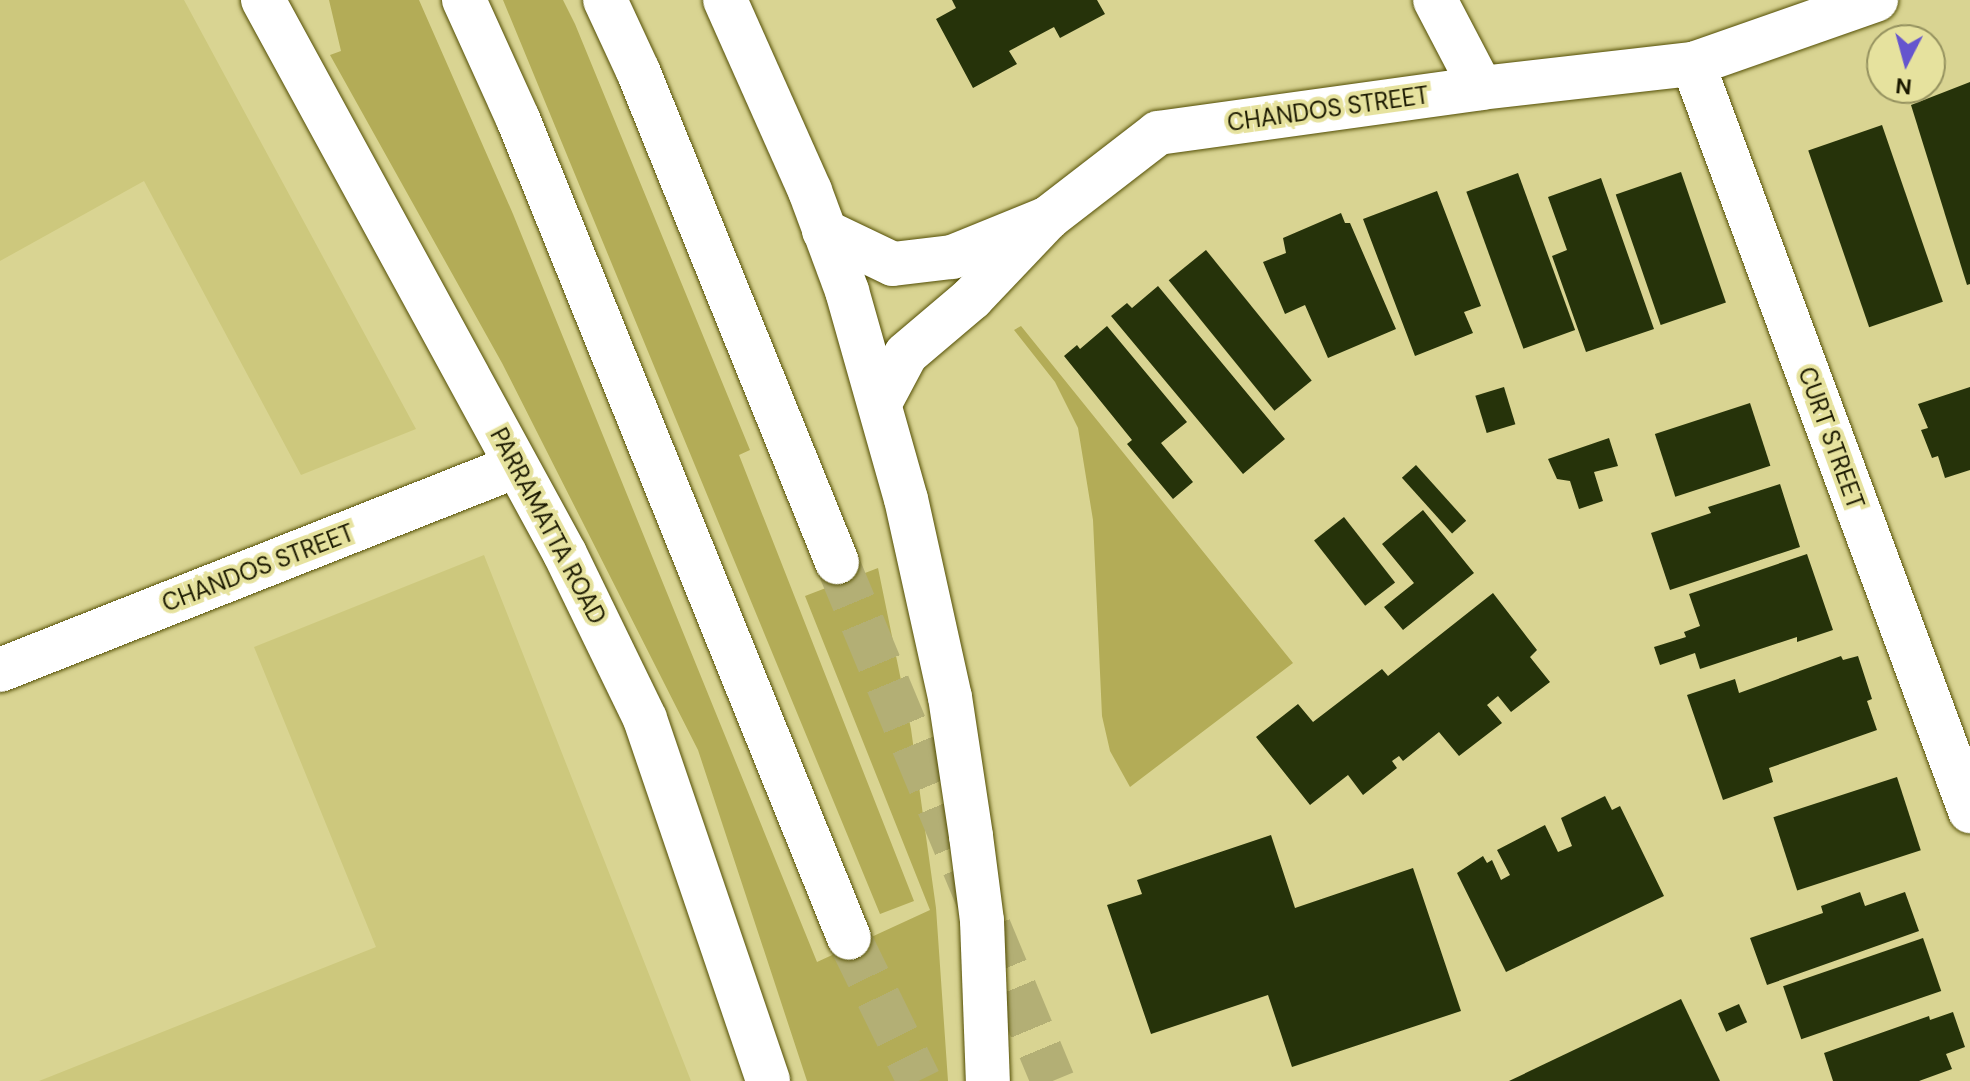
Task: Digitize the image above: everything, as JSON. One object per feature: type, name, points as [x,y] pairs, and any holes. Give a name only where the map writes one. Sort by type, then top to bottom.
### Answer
[{"type":"main road","name":"PARRAMATTA ROAD","points":[[263,0],[565,554],[645,719],[768,1081]]},
{"type":"main road","points":[[464,0],[518,119],[849,938]]},
{"type":"main road","points":[[605,0],[638,71],[837,562]]},
{"type":"main road","points":[[725,0],[810,191],[880,403],[950,697],[982,921],[988,1081]]},
{"type":"main road","points":[[1435,0],[1481,88]]},
{"type":"main road","name":"CHANDOS STREET","points":[[880,403],[906,354],[972,298],[1048,218],[1158,133],[1481,88],[1693,64],[1876,0]]},
{"type":"main road","name":"CURT STREET","points":[[1693,64],[1970,811]]},
{"type":"main road","points":[[824,231],[893,264],[952,257],[1048,218]]},
{"type":"main road","name":"CHANDOS STREET","points":[[0,670],[516,466]]},
{"type":"shaded area","points":[[0,0],[184,0],[416,429],[301,475],[144,181],[0,261]]},
{"type":"shaded area","points":[[329,0],[419,0],[513,214],[817,962],[930,910],[805,596],[878,568],[911,729],[936,908],[948,1081],[807,1081],[698,750],[502,363],[330,55],[341,51]]},
{"type":"shaded area","points":[[503,0],[563,0],[575,24],[750,450],[739,455],[914,901],[880,914]]},
{"type":"shaded area","points":[[1021,326],[1293,663],[1130,787],[1110,751],[1102,716],[1093,520],[1078,428],[1055,382],[1014,330]]},
{"type":"shaded area","points":[[484,555],[691,1081],[39,1081],[376,947],[254,647]]},
{"type":"building","points":[[952,0],[1097,0],[1105,14],[1060,38],[1054,27],[1009,51],[1017,64],[973,88],[936,19],[956,8]]},
{"type":"building","points":[[1970,82],[1970,284],[1967,285],[1911,105],[1946,104],[1946,91]]},
{"type":"building","points":[[1882,125],[1943,302],[1869,327],[1808,150]]},
{"type":"building","points":[[1681,172],[1726,302],[1661,325],[1616,194]]},
{"type":"building","points":[[1518,173],[1575,330],[1523,349],[1466,192]]},
{"type":"building","points":[[1601,178],[1654,329],[1586,352],[1552,256],[1567,250],[1548,197]]},
{"type":"building","points":[[1437,191],[1481,306],[1464,312],[1473,333],[1415,356],[1363,219]]},
{"type":"building","points":[[1341,213],[1345,223],[1350,223],[1396,329],[1328,358],[1305,305],[1285,314],[1263,262],[1286,253],[1283,238]]},
{"type":"building","points":[[1206,250],[1312,381],[1274,411],[1169,280]]},
{"type":"building","points":[[1158,286],[1285,439],[1243,474],[1111,316],[1127,303],[1132,308]]},
{"type":"building","points":[[1107,326],[1187,422],[1161,443],[1193,482],[1173,499],[1127,444],[1132,440],[1064,356],[1077,345],[1080,349]]},
{"type":"building","points":[[1504,387],[1515,424],[1487,433],[1475,396]]},
{"type":"building","points":[[1970,387],[1970,470],[1945,478],[1938,456],[1932,458],[1921,430],[1928,428],[1918,404]]},
{"type":"building","points":[[1750,403],[1770,466],[1675,497],[1655,434]]},
{"type":"building","points":[[1609,438],[1618,466],[1594,472],[1603,501],[1579,509],[1570,481],[1557,479],[1548,459]]},
{"type":"building","points":[[1416,465],[1466,521],[1452,533],[1402,478]]},
{"type":"building","points":[[1780,484],[1800,547],[1670,590],[1651,533],[1711,513],[1708,507]]},
{"type":"building","points":[[1423,510],[1474,573],[1403,630],[1384,607],[1414,583],[1382,544]]},
{"type":"building","points":[[1344,517],[1395,582],[1365,606],[1314,540]]},
{"type":"building","points":[[1807,554],[1833,630],[1797,642],[1797,637],[1700,669],[1695,653],[1660,665],[1654,647],[1686,637],[1684,632],[1700,626],[1689,594]]},
{"type":"building","points":[[1493,593],[1537,650],[1530,657],[1550,682],[1511,712],[1498,696],[1487,705],[1502,723],[1459,756],[1439,732],[1403,761],[1399,756],[1392,761],[1397,768],[1363,795],[1348,775],[1310,805],[1256,737],[1298,704],[1313,722],[1382,669],[1388,676]]},
{"type":"building","points":[[1841,656],[1843,660],[1858,656],[1872,699],[1867,701],[1877,730],[1769,768],[1773,782],[1723,800],[1687,695],[1735,679],[1739,693]]},
{"type":"building","points":[[1897,777],[1921,850],[1797,890],[1773,817]]},
{"type":"building","points":[[1605,796],[1612,810],[1620,806],[1664,896],[1506,972],[1457,873],[1483,856],[1487,863],[1492,860],[1501,880],[1510,875],[1497,850],[1545,825],[1558,852],[1572,846],[1561,818]]},
{"type":"building","points":[[1271,835],[1295,908],[1413,868],[1461,1011],[1292,1067],[1268,995],[1151,1034],[1107,905],[1142,894],[1137,880]]},
{"type":"building","points":[[1860,892],[1865,906],[1905,892],[1919,931],[1767,985],[1750,938],[1823,913],[1821,906]]},
{"type":"building","points":[[1923,938],[1941,991],[1801,1039],[1783,986]]},
{"type":"building","points":[[1681,999],[1720,1081],[1509,1081]]},
{"type":"building","points":[[1739,1004],[1747,1022],[1726,1032],[1718,1013]]},
{"type":"building","points":[[1953,1012],[1965,1047],[1946,1054],[1952,1069],[1919,1081],[1833,1081],[1824,1053],[1929,1016],[1930,1020]]},
{"type":"tunnel","points":[[837,562],[1053,1081]]},
{"type":"tunnel","points":[[849,938],[919,1081]]}]
